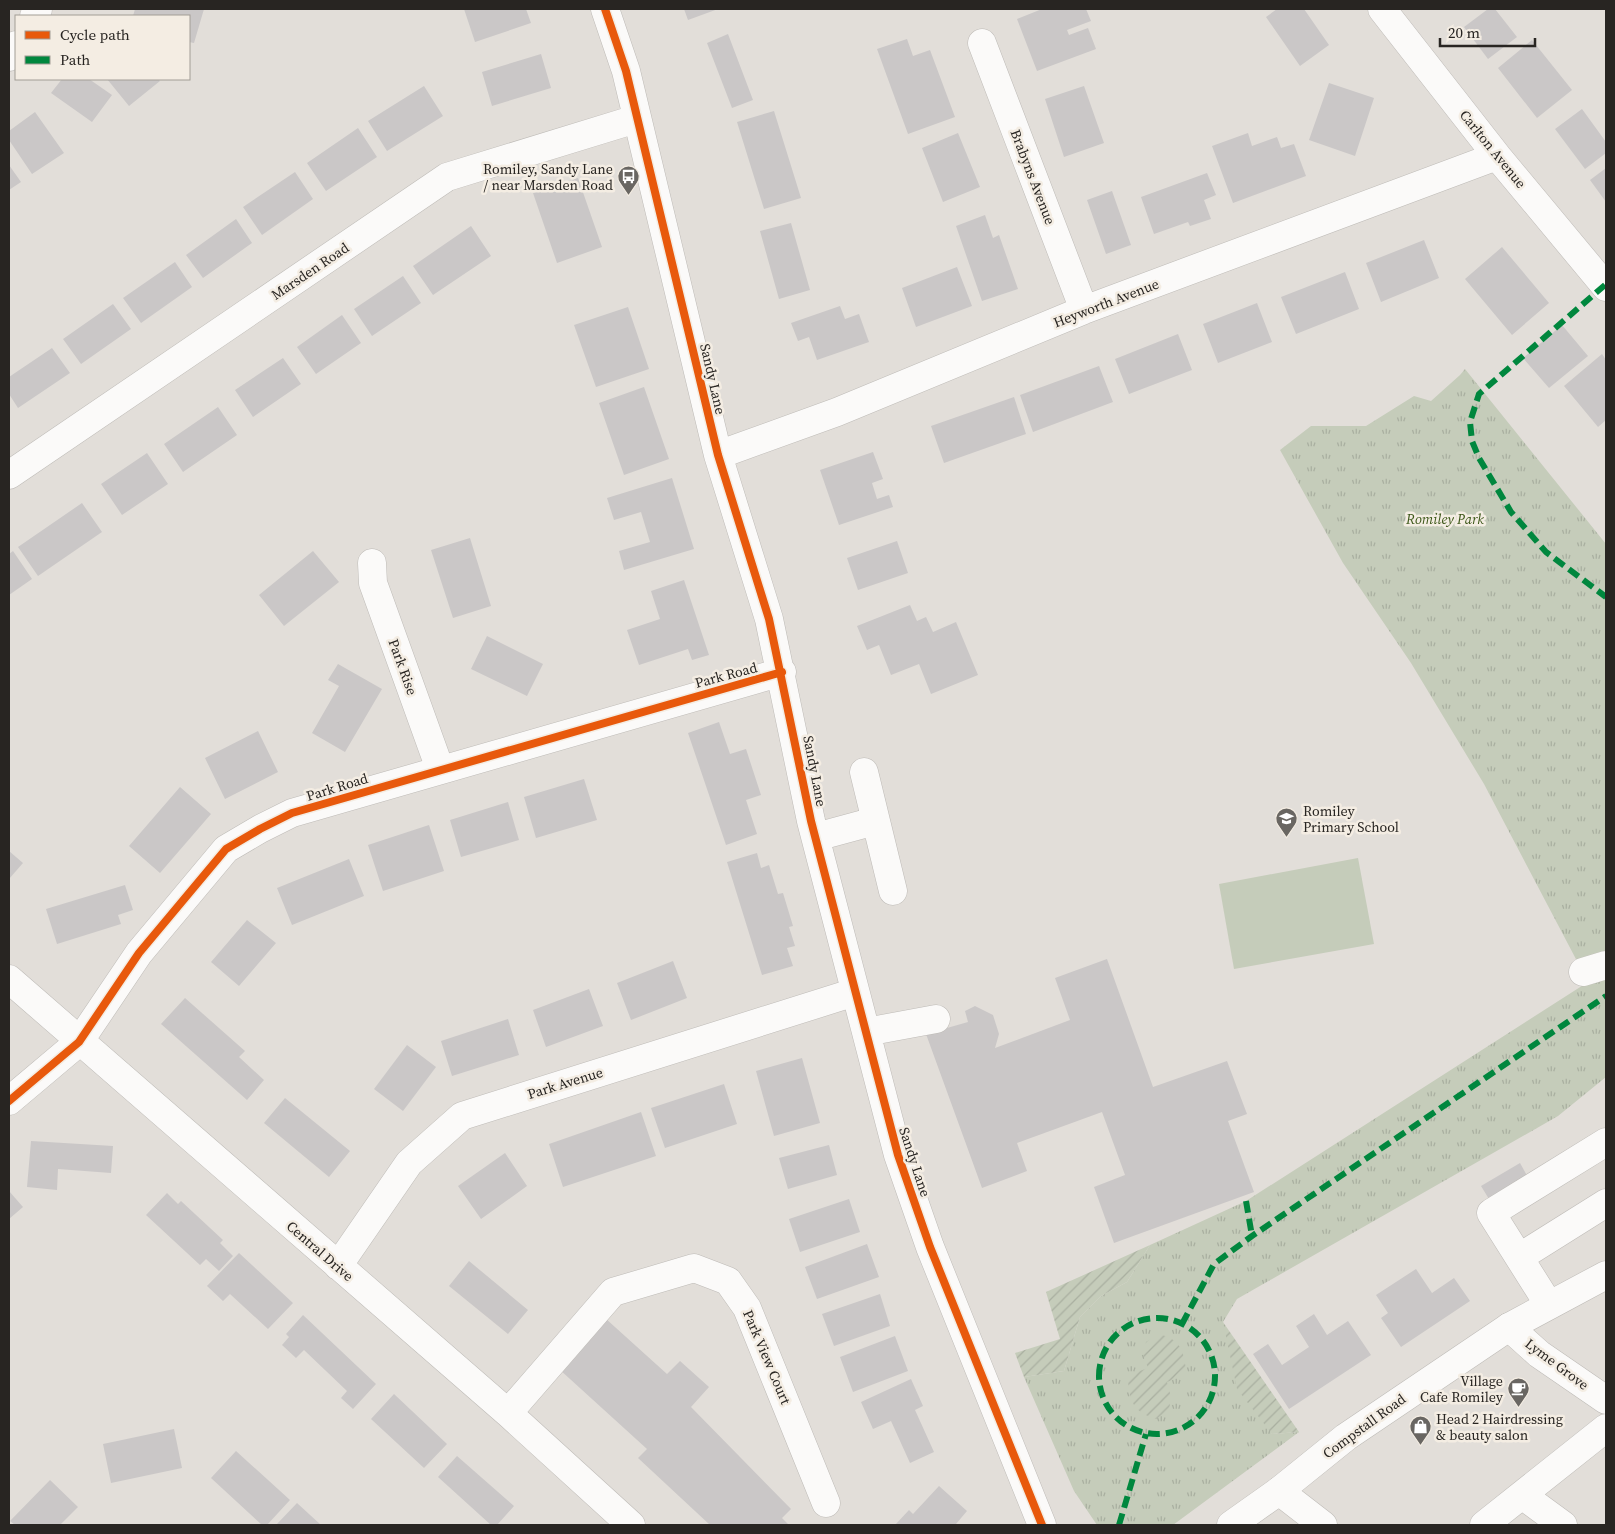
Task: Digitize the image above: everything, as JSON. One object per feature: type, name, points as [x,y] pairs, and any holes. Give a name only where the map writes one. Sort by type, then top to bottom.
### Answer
[{"type":"street","name":"Sandy Lane","points":[[605,9],[626,71],[718,455],[770,620],[816,837],[898,1155],[930,1247],[1042,1525]]},
{"type":"street","name":"Carlton Avenue","points":[[1382,9],[1497,156],[1606,287]]},
{"type":"street","name":"Brabyns Avenue","points":[[982,43],[1084,310]]},
{"type":"street","name":"Marsden Road","points":[[9,475],[447,177],[636,118]]},
{"type":"street","name":"Heyworth Avenue","points":[[718,455],[837,412],[1084,310],[1497,156]]},
{"type":"street","name":"Park Rise","points":[[372,563],[373,583],[440,769]]},
{"type":"street","name":"Park Road","points":[[9,1101],[78,1042],[139,953],[226,849],[260,829],[292,813],[782,672]]},
{"type":"street","points":[[864,772],[893,891]]},
{"type":"street","points":[[816,837],[875,821]]},
{"type":"street","name":"Central Drive","points":[[9,979],[78,1042],[508,1414],[631,1525]]},
{"type":"street","name":"Park Avenue","points":[[338,1266],[409,1163],[462,1116],[856,992]]},
{"type":"street","points":[[866,1032],[936,1019]]},
{"type":"street","points":[[1550,1305],[1491,1213],[1606,1142]]},
{"type":"street","points":[[1520,1257],[1606,1203]]},
{"type":"street","name":"Park View Court","points":[[508,1414],[613,1292],[694,1268],[728,1281],[747,1308],[826,1503]]},
{"type":"street","name":"Compstall Road","points":[[1231,1525],[1279,1491],[1346,1437],[1509,1326],[1606,1275]]},
{"type":"street","name":"Lyme Grove","points":[[1509,1326],[1539,1354],[1606,1400]]},
{"type":"street","points":[[1484,1525],[1606,1428]]},
{"type":"street","points":[[1279,1491],[1322,1525]]},
{"type":"street","points":[[1522,1495],[1563,1525]]},
{"type":"green space","name":"Romiley Park","points":[[1465,369],[1606,544],[1606,1077],[1558,1116],[1237,1299],[1223,1322],[1272,1434],[1299,1432],[1173,1525],[1097,1525],[1074,1491],[1024,1377],[1064,1371],[1080,1317],[1101,1296],[1127,1282],[1150,1245],[1246,1201],[1588,982],[1484,784],[1411,663],[1343,563],[1280,450],[1311,426],[1366,426],[1414,396],[1431,401]]},
{"type":"green space","points":[[1358,858],[1374,944],[1234,969],[1219,884]]},
{"type":"green space","points":[[1150,1245],[1127,1282],[1101,1296],[1080,1317],[1064,1371],[1024,1377],[1015,1353],[1060,1339],[1046,1292]]},
{"type":"green space","points":[[1223,1322],[1299,1432],[1272,1434],[1237,1389]]},
{"type":"green space","points":[[1159,1334],[1176,1342],[1182,1350],[1186,1369],[1177,1378],[1167,1382],[1171,1397],[1169,1410],[1156,1419],[1134,1406],[1128,1381],[1137,1372],[1148,1368],[1143,1355],[1146,1342]]},
{"type":"building","points":[[135,9],[204,9],[194,43],[190,42],[190,15],[133,15]]},
{"type":"building","points":[[464,9],[526,9],[531,23],[475,42]]},
{"type":"building","points":[[684,9],[718,9],[688,20]]},
{"type":"building","points":[[1042,9],[1086,9],[1091,21],[1067,30],[1069,35],[1088,28],[1096,49],[1037,71],[1017,19]]},
{"type":"building","points":[[1277,9],[1304,9],[1329,45],[1300,66],[1266,17]]},
{"type":"building","points":[[1488,9],[1495,9],[1517,37],[1488,59],[1464,27]]},
{"type":"building","points":[[728,34],[753,100],[732,108],[707,43]]},
{"type":"building","points":[[907,39],[913,56],[930,50],[955,117],[908,134],[877,49]]},
{"type":"building","points":[[1532,40],[1572,90],[1537,118],[1498,68]]},
{"type":"building","points":[[541,54],[551,88],[492,106],[482,72]]},
{"type":"building","points":[[61,80],[90,80],[112,95],[92,122],[51,93]]},
{"type":"building","points":[[108,80],[160,81],[129,106]]},
{"type":"building","points":[[1329,83],[1374,98],[1355,156],[1309,140]]},
{"type":"building","points":[[424,86],[443,116],[387,151],[368,121]]},
{"type":"building","points":[[1084,86],[1104,143],[1064,157],[1045,99]]},
{"type":"building","points":[[1582,109],[1606,142],[1606,153],[1585,169],[1555,129]]},
{"type":"building","points":[[774,111],[801,198],[764,209],[737,122]]},
{"type":"building","points":[[35,112],[64,153],[32,174],[9,140],[9,131]]},
{"type":"building","points":[[358,128],[377,157],[326,191],[307,163]]},
{"type":"building","points":[[958,133],[980,187],[943,202],[922,148]]},
{"type":"building","points":[[1248,133],[1252,146],[1277,137],[1281,148],[1294,144],[1306,176],[1233,203],[1212,146]]},
{"type":"building","points":[[9,165],[21,182],[9,190]]},
{"type":"building","points":[[1606,168],[1606,202],[1590,180]]},
{"type":"building","points":[[295,172],[313,199],[262,235],[243,207]]},
{"type":"building","points":[[1207,173],[1216,195],[1204,200],[1211,219],[1190,226],[1188,222],[1154,234],[1141,197]]},
{"type":"building","points":[[578,178],[602,247],[557,263],[533,193]]},
{"type":"building","points":[[1112,191],[1131,245],[1106,254],[1087,200]]},
{"type":"building","points":[[985,215],[993,238],[999,235],[1018,289],[982,301],[956,226]]},
{"type":"building","points":[[236,219],[252,243],[203,278],[186,255]]},
{"type":"building","points":[[791,223],[810,290],[779,299],[760,231]]},
{"type":"building","points":[[471,226],[491,256],[433,295],[413,266]]},
{"type":"building","points":[[1424,240],[1439,278],[1381,302],[1366,263]]},
{"type":"building","points":[[1502,247],[1549,303],[1512,335],[1465,279]]},
{"type":"building","points":[[175,262],[192,287],[141,323],[123,298]]},
{"type":"building","points":[[957,267],[972,306],[916,327],[902,288]]},
{"type":"building","points":[[1345,272],[1359,309],[1296,334],[1281,297]]},
{"type":"building","points":[[403,276],[421,303],[372,336],[354,309]]},
{"type":"building","points":[[1257,303],[1272,342],[1218,363],[1203,324]]},
{"type":"building","points":[[113,304],[131,329],[81,364],[63,339]]},
{"type":"building","points":[[840,306],[845,319],[859,314],[869,342],[817,360],[809,337],[798,341],[791,323]]},
{"type":"building","points":[[628,307],[649,369],[596,387],[574,325]]},
{"type":"building","points":[[342,315],[361,343],[316,374],[297,347]]},
{"type":"building","points":[[1562,325],[1588,356],[1549,388],[1523,358]]},
{"type":"building","points":[[1178,334],[1192,370],[1129,394],[1115,359]]},
{"type":"building","points":[[52,348],[70,373],[18,408],[9,394],[9,377]]},
{"type":"building","points":[[1602,354],[1606,360],[1606,420],[1598,427],[1564,386]]},
{"type":"building","points":[[283,358],[301,384],[253,417],[235,390]]},
{"type":"building","points":[[1099,366],[1113,402],[1033,432],[1020,395]]},
{"type":"building","points":[[644,387],[669,459],[624,475],[599,403]]},
{"type":"building","points":[[1014,397],[1026,434],[944,463],[931,426]]},
{"type":"building","points":[[218,407],[237,435],[183,472],[164,444]]},
{"type":"building","points":[[873,452],[883,479],[872,483],[877,499],[889,495],[893,507],[839,525],[820,470]]},
{"type":"building","points":[[147,453],[168,484],[122,515],[101,484]]},
{"type":"building","points":[[672,478],[694,549],[624,570],[619,551],[650,542],[641,512],[614,520],[607,498]]},
{"type":"building","points":[[82,503],[102,532],[38,576],[18,547]]},
{"type":"building","points":[[470,538],[491,606],[453,618],[431,550]]},
{"type":"building","points":[[897,541],[908,573],[858,590],[847,558]]},
{"type":"building","points":[[13,551],[32,579],[9,595],[9,554]]},
{"type":"building","points":[[313,551],[339,582],[284,626],[259,595]]},
{"type":"building","points":[[684,580],[709,655],[692,660],[688,649],[639,665],[627,630],[660,619],[651,591]]},
{"type":"building","points":[[910,605],[917,621],[926,617],[933,632],[956,622],[978,675],[931,694],[919,664],[891,675],[879,645],[867,650],[857,626]]},
{"type":"building","points":[[487,636],[543,664],[527,696],[471,669]]},
{"type":"building","points":[[338,664],[382,689],[345,752],[312,733],[339,686],[328,680]]},
{"type":"building","points":[[719,722],[730,754],[746,749],[761,795],[746,800],[757,834],[726,845],[688,733]]},
{"type":"building","points":[[258,731],[278,772],[225,799],[205,758]]},
{"type":"building","points":[[584,779],[597,820],[536,838],[524,797]]},
{"type":"building","points":[[180,787],[211,814],[160,873],[129,846]]},
{"type":"building","points":[[508,802],[519,840],[461,857],[450,820]]},
{"type":"building","points":[[429,825],[444,871],[383,891],[368,845]]},
{"type":"building","points":[[9,851],[23,863],[9,879]]},
{"type":"building","points":[[757,853],[761,868],[769,865],[778,894],[783,893],[793,926],[789,927],[795,946],[787,948],[793,966],[762,975],[727,862]]},
{"type":"building","points":[[349,859],[364,896],[292,925],[277,888]]},
{"type":"building","points":[[125,885],[133,910],[118,915],[121,924],[57,944],[46,909]]},
{"type":"building","points":[[247,920],[276,943],[239,986],[211,962]]},
{"type":"building","points":[[1107,959],[1153,1087],[1227,1061],[1247,1114],[1228,1121],[1254,1192],[1114,1243],[1094,1187],[1125,1175],[1102,1112],[1017,1143],[1027,1171],[982,1188],[926,1034],[968,1022],[965,1011],[975,1006],[993,1015],[999,1034],[995,1048],[1070,1020],[1055,978]]},
{"type":"building","points":[[673,961],[687,998],[631,1020],[617,983]]},
{"type":"building","points":[[589,989],[603,1026],[546,1047],[533,1010]]},
{"type":"building","points":[[185,998],[245,1051],[239,1057],[264,1080],[247,1100],[161,1024]]},
{"type":"building","points":[[508,1019],[519,1055],[452,1076],[441,1041]]},
{"type":"building","points":[[407,1045],[436,1067],[403,1111],[374,1089]]},
{"type":"building","points":[[802,1058],[820,1123],[774,1136],[756,1071]]},
{"type":"building","points":[[724,1084],[737,1124],[665,1148],[651,1108]]},
{"type":"building","points":[[285,1098],[350,1151],[329,1177],[264,1123]]},
{"type":"building","points":[[641,1112],[656,1156],[563,1187],[549,1144]]},
{"type":"building","points":[[31,1141],[113,1146],[111,1173],[58,1169],[57,1190],[27,1187]]},
{"type":"building","points":[[829,1145],[837,1175],[788,1189],[779,1158]]},
{"type":"building","points":[[505,1153],[527,1186],[481,1219],[458,1186]]},
{"type":"building","points":[[1520,1163],[1530,1181],[1492,1204],[1481,1186]]},
{"type":"building","points":[[9,1191],[23,1207],[9,1219]]},
{"type":"building","points":[[167,1193],[178,1204],[181,1201],[223,1240],[220,1243],[233,1256],[219,1271],[206,1259],[200,1265],[146,1215]]},
{"type":"building","points":[[849,1199],[860,1232],[800,1252],[789,1219]]},
{"type":"building","points":[[867,1244],[879,1277],[817,1299],[805,1267]]},
{"type":"building","points":[[239,1253],[293,1303],[268,1329],[230,1294],[223,1301],[207,1286]]},
{"type":"building","points":[[469,1261],[528,1310],[508,1334],[449,1286]]},
{"type":"building","points":[[1416,1269],[1432,1293],[1454,1278],[1470,1301],[1401,1347],[1381,1318],[1388,1313],[1376,1295]]},
{"type":"building","points":[[880,1294],[890,1326],[834,1346],[822,1314]]},
{"type":"building","points":[[1314,1314],[1327,1335],[1348,1321],[1371,1355],[1289,1409],[1253,1354],[1268,1344],[1282,1365],[1309,1347],[1296,1326]]},
{"type":"building","points":[[303,1315],[376,1384],[353,1409],[341,1398],[347,1391],[304,1350],[296,1358],[282,1345],[289,1337],[286,1334]]},
{"type":"building","points":[[605,1318],[667,1374],[680,1361],[709,1387],[691,1407],[791,1509],[782,1518],[789,1525],[710,1525],[638,1458],[647,1449],[559,1369]]},
{"type":"building","points":[[895,1336],[908,1371],[853,1392],[840,1357]]},
{"type":"building","points":[[911,1379],[923,1406],[915,1410],[934,1452],[910,1463],[891,1421],[873,1429],[861,1402]]},
{"type":"building","points":[[394,1394],[447,1444],[424,1468],[371,1419]]},
{"type":"building","points":[[174,1429],[182,1468],[111,1483],[103,1444]]},
{"type":"building","points":[[236,1451],[290,1500],[267,1525],[262,1525],[211,1478]]},
{"type":"building","points":[[457,1456],[514,1506],[497,1525],[491,1525],[438,1477]]},
{"type":"building","points":[[50,1480],[78,1507],[60,1525],[15,1525],[10,1521]]},
{"type":"building","points":[[939,1486],[967,1511],[956,1524],[958,1525],[895,1525],[909,1510],[913,1514]]},
{"type":"building","points":[[297,1503],[321,1525],[276,1525]]},
{"type":"marked path","points":[[1605,285],[1479,394],[1470,422],[1472,441],[1479,458],[1511,512],[1546,552],[1606,597]]},
{"type":"marked path","points":[[1182,1324],[1214,1264],[1252,1236],[1606,996]]},
{"type":"marked path","points":[[1246,1201],[1252,1236]]},
{"type":"marked path","points":[[1157,1318],[1179,1323],[1198,1335],[1210,1354],[1215,1376],[1210,1398],[1198,1417],[1179,1429],[1157,1434],[1135,1429],[1116,1417],[1104,1398],[1099,1376],[1104,1354],[1116,1335],[1135,1323],[1157,1318]]},
{"type":"marked path","points":[[1119,1525],[1146,1434]]},
{"type":"cycle path","points":[[605,9],[626,71],[718,455],[769,619],[811,821],[898,1155],[930,1247],[1042,1525]]},
{"type":"cycle path","points":[[9,1101],[79,1042],[139,953],[226,849],[260,829],[292,813],[782,672]]},
{"type":"place","name":"Romiley, Sandy Lane / near Marsden Road","points":[[629,196]]},
{"type":"place","name":"Romiley Primary School","points":[[1287,838]]},
{"type":"place","name":"Village Cafe Romiley","points":[[1519,1408]]},
{"type":"place","name":"Head 2 Hairdressing & beauty salon","points":[[1420,1446]]}]
